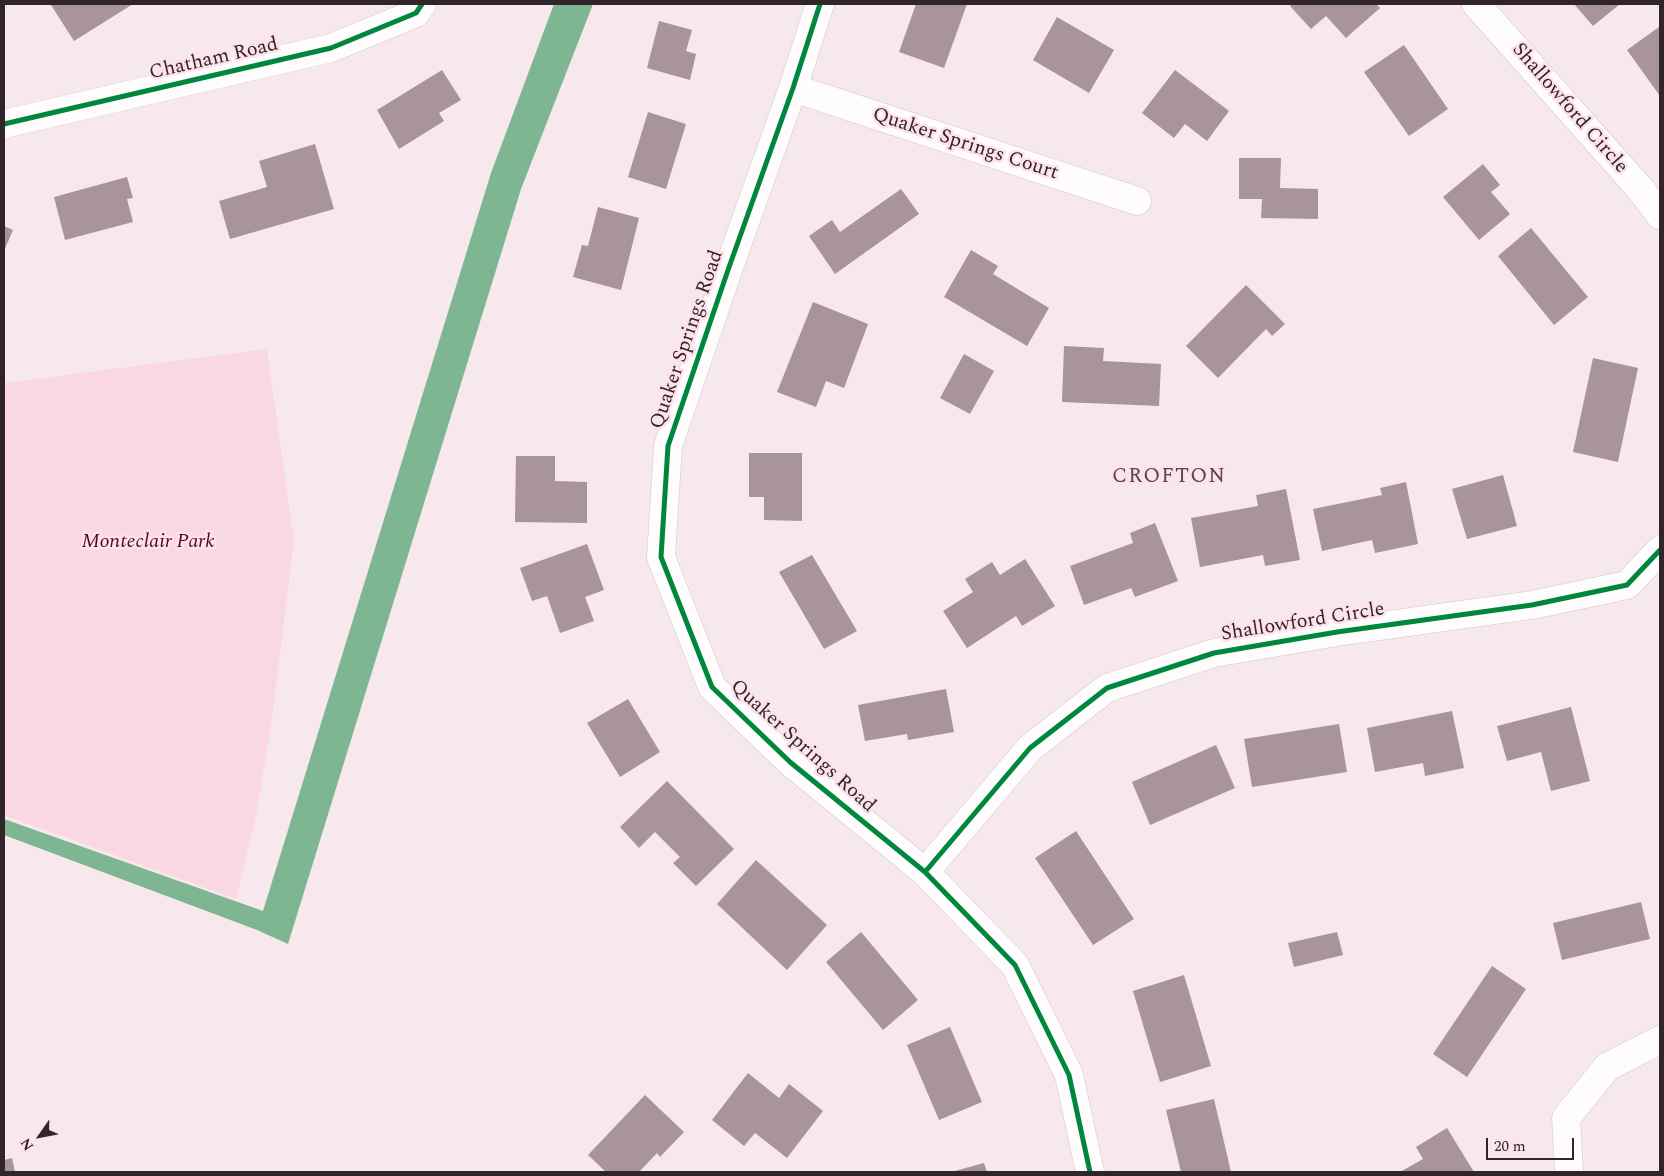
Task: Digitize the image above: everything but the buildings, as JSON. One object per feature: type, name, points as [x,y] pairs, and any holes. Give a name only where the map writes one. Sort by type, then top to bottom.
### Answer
[{"type":"street","name":"Chatham Road","points":[[4,124],[331,48],[416,14],[422,4]]},
{"type":"street","name":"Quaker Springs Road","points":[[820,4],[793,88],[668,446],[661,557],[712,687],[790,762],[925,872],[1015,964],[1069,1075],[1090,1172]]},
{"type":"street","name":"Shallowford Circle","points":[[1476,4],[1642,191],[1660,215]]},
{"type":"street","name":"Quaker Springs Court","points":[[793,88],[1136,201]]},
{"type":"street","name":"Shallowford Circle","points":[[925,872],[1030,748],[1108,688],[1214,653],[1337,632],[1532,605],[1627,585],[1660,550]]},
{"type":"street","points":[[1569,1172],[1566,1118],[1607,1067],[1660,1040]]},
{"type":"green space","name":"Monteclair Park","points":[[267,349],[294,542],[272,719],[256,817],[236,899],[4,815],[4,383]]},
{"type":"shaded area","points":[[554,4],[593,4],[521,189],[288,944],[257,930],[4,835],[4,819],[263,911],[491,173]]},
{"type":"cycle path","points":[[4,124],[331,48],[416,13],[422,4]]},
{"type":"cycle path","points":[[820,4],[793,88],[668,446],[661,557],[712,687],[790,762],[925,872],[1015,965],[1069,1075],[1090,1172]]},
{"type":"cycle path","points":[[925,872],[1030,748],[1107,688],[1214,653],[1337,632],[1532,605],[1627,585],[1660,550]]},
{"type":"district","name":"CROFTON","points":[[1169,478]]}]
